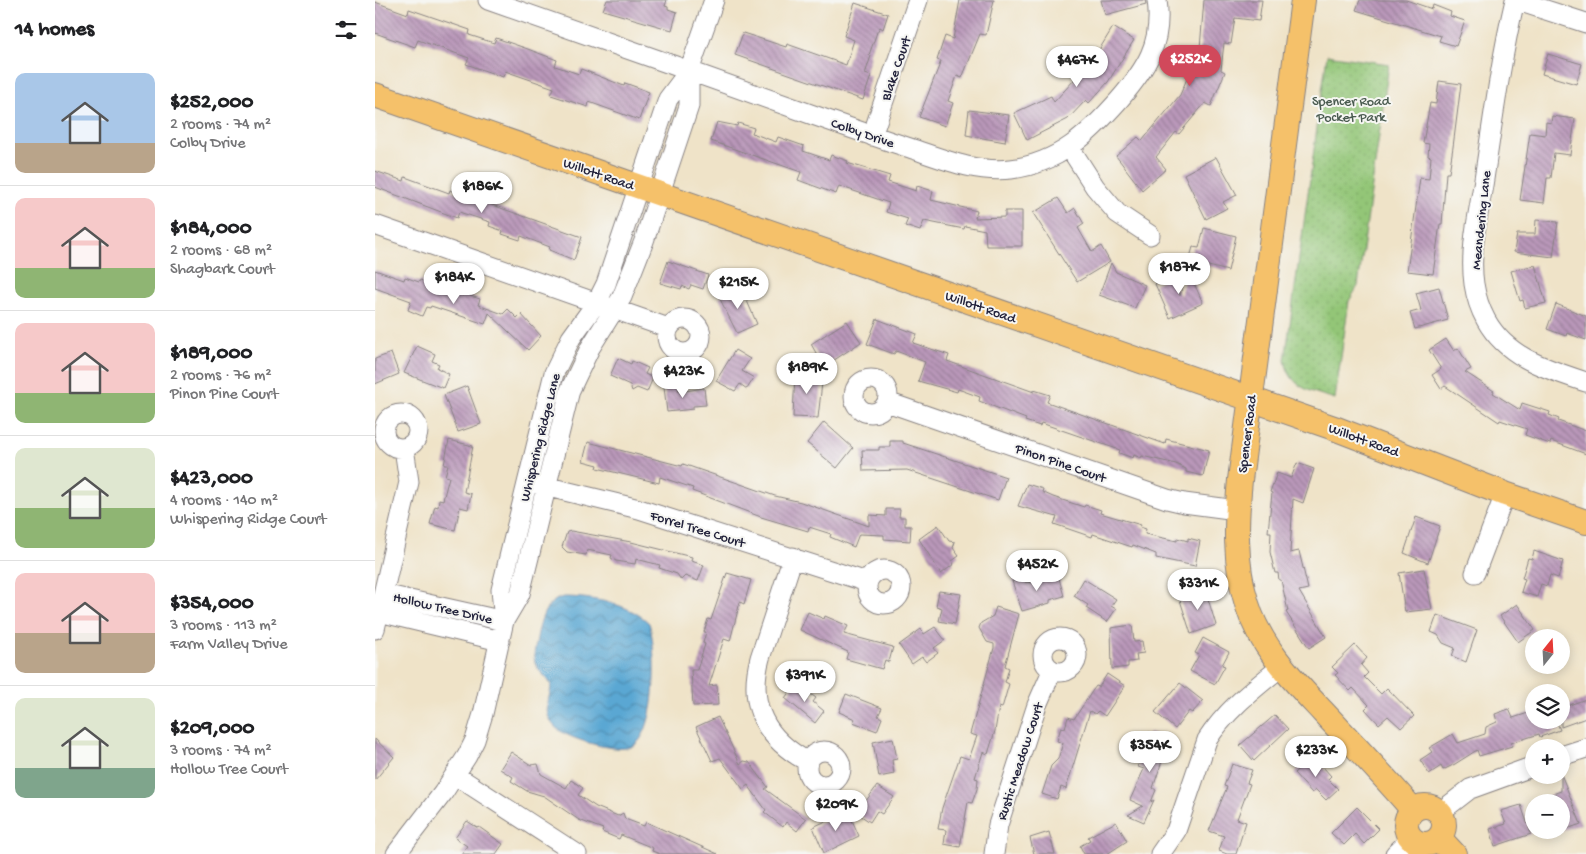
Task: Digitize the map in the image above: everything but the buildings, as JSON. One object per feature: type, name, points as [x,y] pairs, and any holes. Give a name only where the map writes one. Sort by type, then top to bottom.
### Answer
[{"type":"main road","name":"Spencer Road","points":[[1303,0],[1237,510],[1238,565],[1247,605],[1257,628],[1282,666],[1413,810]]},
{"type":"main road","name":"Willott Road","points":[[375,95],[1250,398],[1368,440],[1505,494],[1586,522]]},
{"type":"main road","points":[[1430,806],[1439,813],[1444,822],[1446,846],[1434,842],[1403,846],[1406,820],[1413,810],[1418,807],[1430,806]]},
{"type":"street","name":"Colby Drive","points":[[488,0],[872,136],[981,170],[1010,169],[1039,164],[1070,148],[1116,103],[1139,76],[1152,55],[1158,23],[1157,0]]},
{"type":"street","name":"Whispering Ridge Lane","points":[[397,854],[467,756],[483,714],[504,621],[501,590],[554,373],[571,338],[597,302],[689,106],[689,71],[714,0]]},
{"type":"street","name":"Blake Court","points":[[872,136],[918,0]]},
{"type":"street","points":[[1515,0],[1586,24]]},
{"type":"street","name":"Meandering Lane","points":[[1515,0],[1496,92],[1477,226],[1474,284],[1479,304],[1487,322],[1501,340],[1516,353],[1536,365],[1586,382]]},
{"type":"street","points":[[1070,148],[1095,187],[1117,213],[1150,235]]},
{"type":"street","name":"Whispering Ridge Lane","points":[[504,621],[520,594],[570,390],[589,348],[616,308],[644,241],[649,190]]},
{"type":"street","points":[[375,224],[668,328]]},
{"type":"street","name":"Pinon Pine Court","points":[[887,402],[1167,499],[1237,510]]},
{"type":"street","points":[[379,612],[409,482],[404,448]]},
{"type":"street","name":"Forrel Tree Court","points":[[527,482],[639,509],[867,582]]},
{"type":"street","points":[[1475,573],[1505,494]]},
{"type":"street","points":[[793,558],[760,658],[756,673],[756,691],[760,712],[777,740],[791,752],[808,762]]},
{"type":"street","name":"Hollow Tree Drive","points":[[379,612],[504,621]]},
{"type":"street","name":"Hollow Tree Drive","points":[[379,612],[500,640]]},
{"type":"street","points":[[1160,854],[1177,831],[1207,740],[1240,700],[1282,666]]},
{"type":"street","name":"Rustic Meadow Court","points":[[994,854],[998,825],[1037,705],[1052,671]]},
{"type":"street","points":[[1570,753],[1586,748]]},
{"type":"street","points":[[1439,813],[1470,789],[1525,769]]},
{"type":"street","points":[[455,775],[577,854]]},
{"type":"green space","name":"Spencer Road Pocket Park","points":[[1327,55],[1389,64],[1358,286],[1349,301],[1335,399],[1310,391],[1297,383],[1288,370],[1285,360]]},
{"type":"water","points":[[563,597],[609,602],[631,610],[649,623],[652,635],[654,668],[652,705],[643,736],[635,745],[629,748],[597,745],[565,734],[554,726],[548,715],[547,707],[551,685],[536,665],[534,652],[546,609],[550,604]]}]
